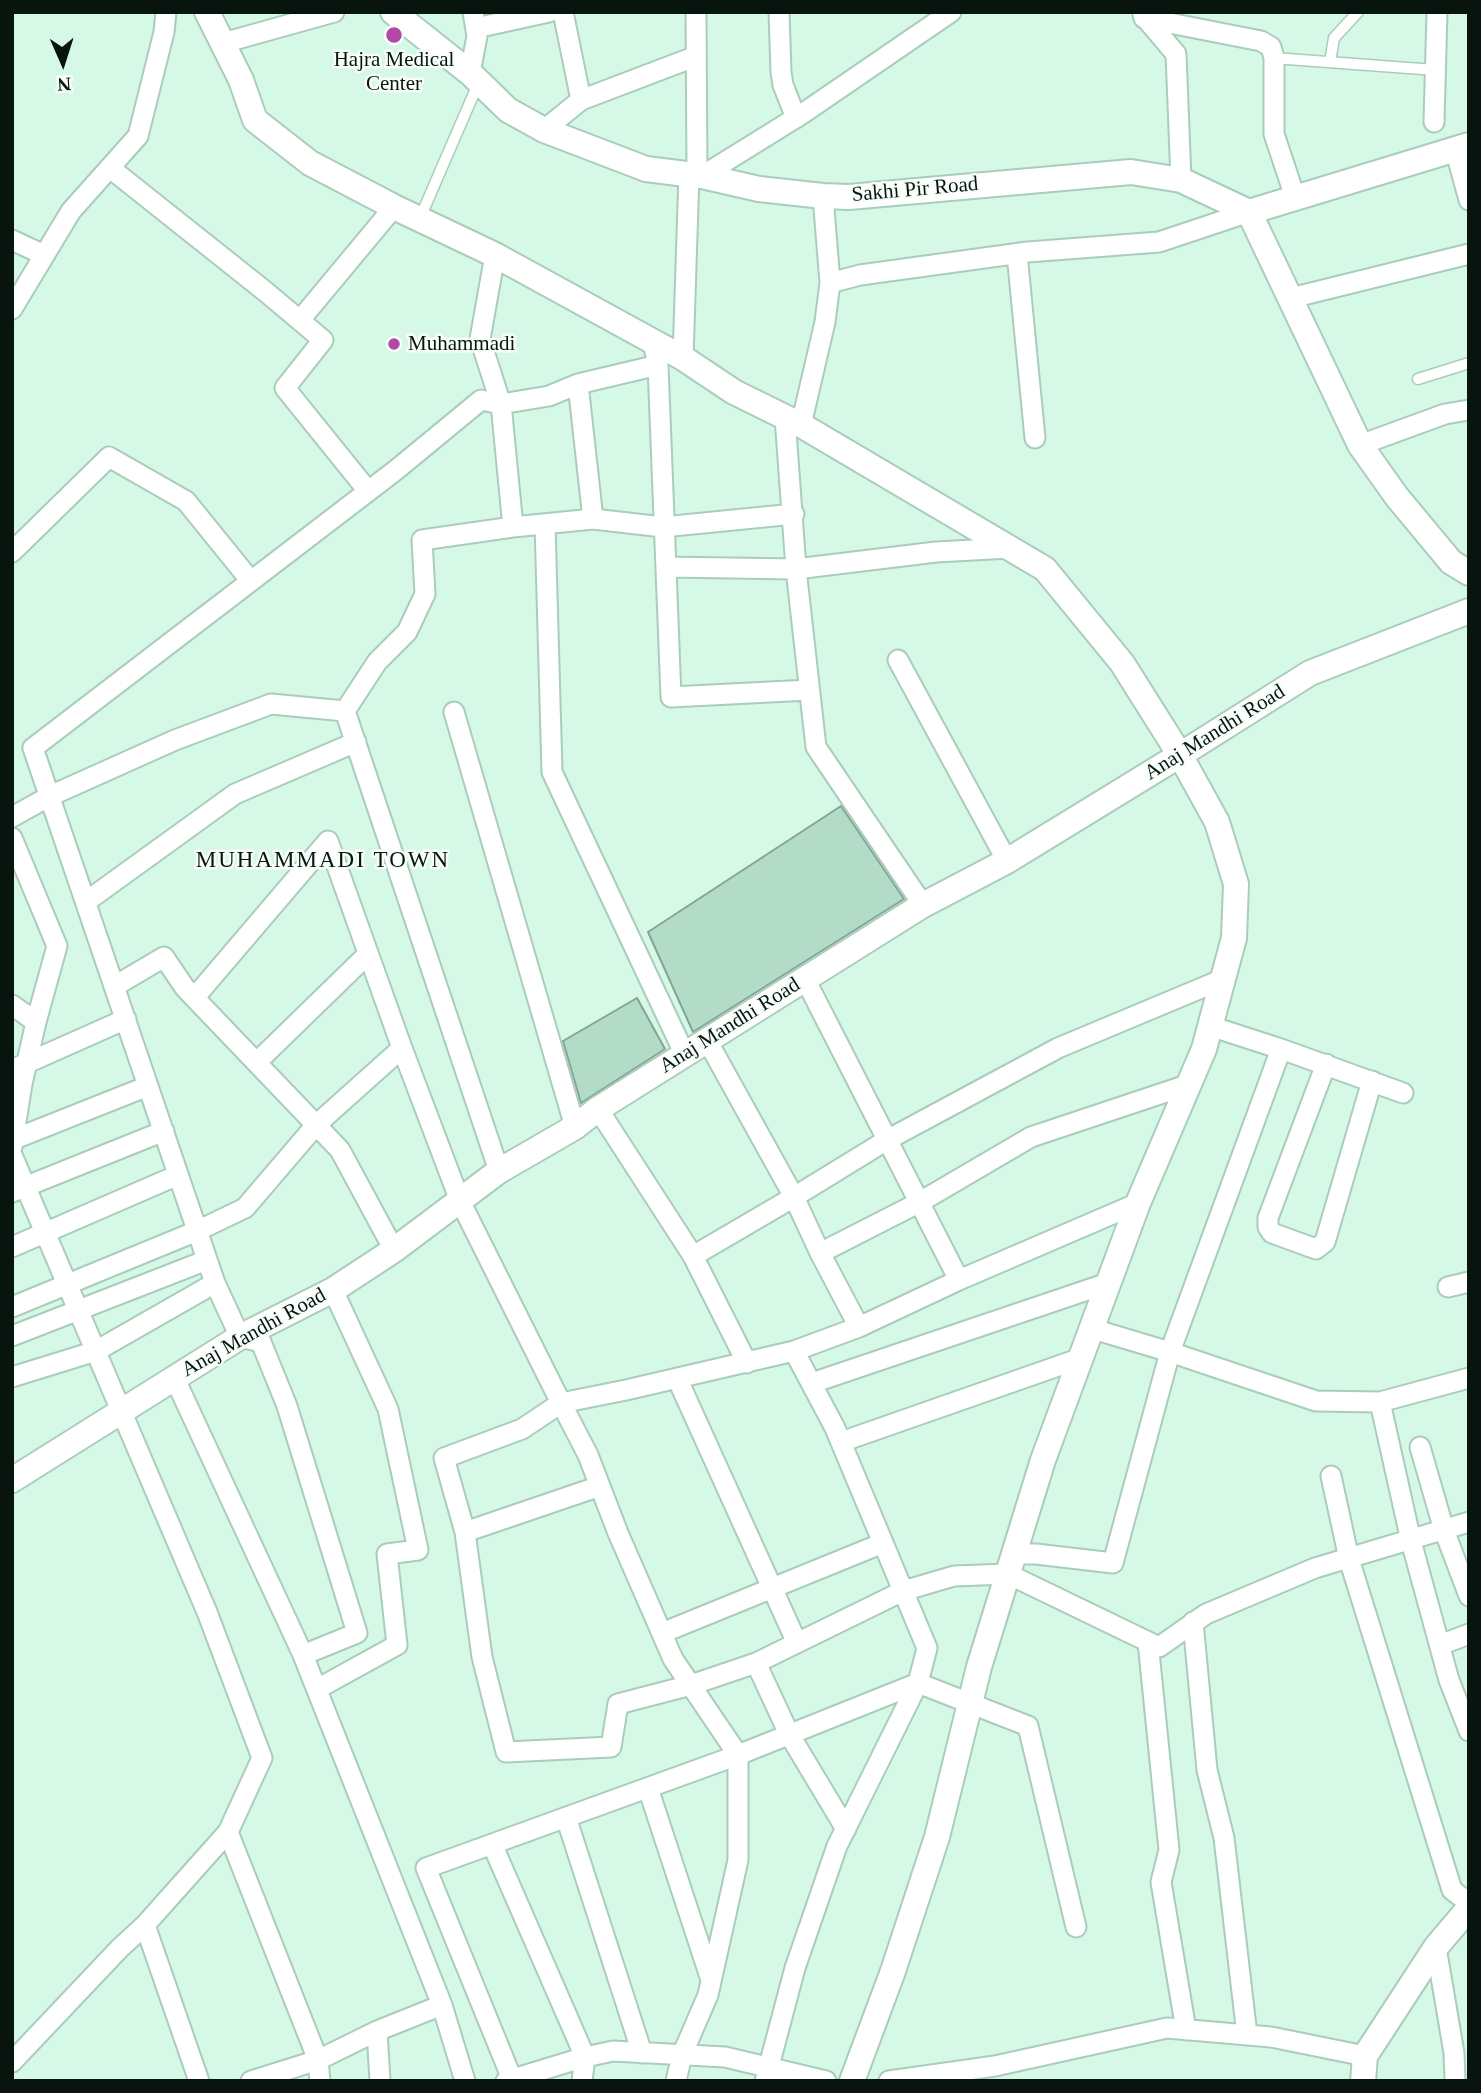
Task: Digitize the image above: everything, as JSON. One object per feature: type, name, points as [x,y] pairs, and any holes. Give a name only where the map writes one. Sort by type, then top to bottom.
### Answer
[{"type":"street","points":[[12,309],[71,211],[138,136],[164,32],[166,12]]},
{"type":"street","points":[[207,12],[241,80],[255,120],[310,163],[495,255],[655,354],[683,359],[734,392],[793,421],[1045,569],[1122,663],[1180,755],[1217,822],[1236,884],[1234,938],[1204,1049],[1138,1203],[1043,1460],[979,1667],[937,1837],[893,1971],[852,2081]]},
{"type":"street","points":[[223,43],[334,12]]},
{"type":"street","name":"Sakhi Pir Road","points":[[393,12],[474,78],[508,110],[544,130],[646,169],[696,175],[760,189],[849,197],[1131,172],[1181,180],[1250,212]]},
{"type":"street","points":[[474,78],[477,36],[475,20],[549,12]]},
{"type":"street","points":[[563,12],[581,100]]},
{"type":"street","points":[[683,359],[696,175],[696,12]]},
{"type":"street","points":[[779,12],[783,85],[796,118]]},
{"type":"street","points":[[696,175],[796,118],[951,12]]},
{"type":"street","points":[[1434,122],[1437,12]]},
{"type":"street","points":[[1143,15],[1197,20],[1261,41],[1271,47],[1275,58],[1274,134],[1294,197]]},
{"type":"street","points":[[1143,15],[1176,54],[1181,180]]},
{"type":"street","points":[[544,130],[581,100],[694,57]]},
{"type":"street","points":[[830,283],[860,275],[1017,254],[1159,242],[1294,197],[1462,147],[1469,200]]},
{"type":"street","points":[[110,168],[323,340],[285,388],[368,491]]},
{"type":"street","points":[[822,196],[830,283],[825,322],[793,421],[796,569],[816,747],[923,905]]},
{"type":"street","points":[[300,320],[394,207]]},
{"type":"street","points":[[1250,212],[1360,444],[1397,497],[1451,562],[1469,573]]},
{"type":"street","points":[[12,240],[44,255]]},
{"type":"street","points":[[1017,254],[1035,438]]},
{"type":"street","points":[[1291,298],[1469,254]]},
{"type":"street","points":[[495,255],[480,339],[501,404],[513,527]]},
{"type":"street","points":[[303,1655],[357,1633],[287,1406],[261,1342],[240,1337],[215,1283],[33,748],[368,491],[481,400],[501,404],[549,396],[655,354]]},
{"type":"street","points":[[655,354],[671,697],[810,690]]},
{"type":"street","points":[[578,384],[593,519]]},
{"type":"street","points":[[1360,444],[1445,414],[1469,410]]},
{"type":"street","points":[[12,552],[109,457],[186,501],[250,580]]},
{"type":"street","points":[[345,711],[377,662],[407,632],[425,594],[422,540],[593,519],[663,527],[794,514]]},
{"type":"street","points":[[545,524],[552,772],[685,1055]]},
{"type":"street","points":[[666,567],[796,569],[936,552],[1010,548]]},
{"type":"street","name":"Anaj Mandhi Road","points":[[12,1480],[240,1337],[333,1290],[394,1250],[499,1171],[575,1127],[598,1109],[923,905],[1007,861],[1310,673],[1469,611]]},
{"type":"street","points":[[898,660],[1007,861]]},
{"type":"street","points":[[12,817],[50,796],[175,740],[271,704],[345,711]]},
{"type":"street","points":[[345,711],[499,1171]]},
{"type":"street","points":[[454,712],[575,1127]]},
{"type":"street","points":[[87,901],[235,794],[356,742]]},
{"type":"street","points":[[12,838],[57,946],[36,1022],[19,1066],[13,1145],[19,1190],[45,1233],[123,1410],[207,1612],[262,1758],[228,1832],[145,1925],[12,2062]]},
{"type":"street","points":[[195,997],[328,841],[460,1201],[588,1455],[618,1534],[673,1658],[738,1755],[738,1860],[708,1995],[682,2055],[676,2081]]},
{"type":"street","points":[[257,1062],[368,954]]},
{"type":"street","points":[[115,986],[164,957],[195,997],[340,1150],[394,1250]]},
{"type":"street","points":[[805,979],[959,1280]]},
{"type":"street","points":[[693,1256],[887,1140],[1058,1048],[1223,979]]},
{"type":"street","points":[[12,1005],[36,1022]]},
{"type":"street","points":[[19,1066],[126,1019]]},
{"type":"street","points":[[1210,1026],[1326,1064],[1403,1093]]},
{"type":"street","points":[[708,1042],[794,1197],[859,1327]]},
{"type":"street","points":[[12,1307],[197,1231],[245,1208],[316,1125],[402,1048]]},
{"type":"street","points":[[1138,1203],[959,1280],[859,1327],[794,1351],[561,1403],[522,1429],[444,1458],[465,1532],[482,1657],[506,1752],[611,1748],[618,1704],[691,1685],[756,1663],[903,1591],[954,1576],[1011,1564],[1036,1554],[1113,1563],[1170,1352],[1281,1049]]},
{"type":"street","points":[[1326,1064],[1268,1219],[1268,1227],[1272,1233],[1316,1248],[1325,1242],[1372,1081]]},
{"type":"street","points":[[820,1253],[920,1202],[1031,1137],[1187,1085]]},
{"type":"street","points":[[13,1145],[148,1086]]},
{"type":"street","points":[[598,1109],[693,1256],[747,1363]]},
{"type":"street","points":[[19,1190],[164,1131]]},
{"type":"street","points":[[12,1247],[178,1175]]},
{"type":"street","points":[[12,1336],[207,1260]]},
{"type":"street","points":[[1448,1287],[1469,1282]]},
{"type":"street","points":[[12,1377],[96,1351],[215,1283]]},
{"type":"street","points":[[812,1383],[1108,1283]]},
{"type":"street","points":[[317,1689],[397,1645],[387,1554],[418,1550],[388,1409],[333,1290]]},
{"type":"street","points":[[1093,1329],[1316,1401],[1380,1402],[1469,1378]]},
{"type":"street","points":[[767,2074],[795,1968],[837,1846],[918,1683],[927,1648],[841,1443],[794,1351]]},
{"type":"street","points":[[841,1443],[1081,1358]]},
{"type":"street","points":[[174,1377],[303,1655],[442,2005],[465,2081]]},
{"type":"street","points":[[677,1378],[797,1643]]},
{"type":"street","points":[[1380,1402],[1411,1541],[1449,1680],[1469,1731]]},
{"type":"street","points":[[1420,1447],[1444,1530],[1469,1596]]},
{"type":"street","points":[[1331,1476],[1349,1559],[1452,1889],[1469,1905],[1436,1947],[1365,2056],[1363,2081]]},
{"type":"street","points":[[465,1532],[600,1486]]},
{"type":"street","points":[[1011,1564],[1159,1647],[1206,1614],[1315,1568],[1469,1522]]},
{"type":"street","points":[[662,1633],[883,1543]]},
{"type":"street","points":[[1193,1622],[1207,1770],[1224,1838],[1247,2035]]},
{"type":"street","points":[[1440,1645],[1469,1634]]},
{"type":"street","points":[[1148,1642],[1169,1850],[1161,1882],[1185,2030]]},
{"type":"street","points":[[756,1663],[789,1734],[846,1829]]},
{"type":"street","points":[[826,2081],[767,2074],[725,2057],[613,2052],[585,2057],[509,2080],[426,1868],[738,1755],[918,1683],[1028,1726],[1076,1927]]},
{"type":"street","points":[[648,1788],[711,1981]]},
{"type":"street","points":[[566,1817],[642,2053]]},
{"type":"street","points":[[228,1832],[318,2060],[320,2081]]},
{"type":"street","points":[[492,1844],[585,2057],[582,2081]]},
{"type":"street","points":[[145,1925],[199,2081]]},
{"type":"street","points":[[1436,1947],[1462,2051],[1455,2081]]},
{"type":"street","points":[[251,2081],[318,2060],[377,2031],[442,2005]]},
{"type":"street","points":[[889,2081],[995,2066],[1167,2028],[1271,2037],[1365,2056]]},
{"type":"street","points":[[377,2031],[380,2081]]},
{"type":"lane","points":[[1330,62],[1334,38],[1358,12]]},
{"type":"lane","points":[[1275,58],[1434,70]]},
{"type":"lane","points":[[420,218],[474,78]]},
{"type":"lane","points":[[1418,379],[1469,363]]},
{"type":"building","points":[[841,806],[904,899],[693,1032],[648,932]]},
{"type":"building","points":[[637,998],[665,1049],[581,1103],[563,1041]]},
{"type":"place","name":"Hajra Medical Center","points":[[394,35]]},
{"type":"place","name":"Muhammadi","points":[[394,344]]},
{"type":"district","name":"MUHAMMADI TOWN","points":[[323,861]]}]
